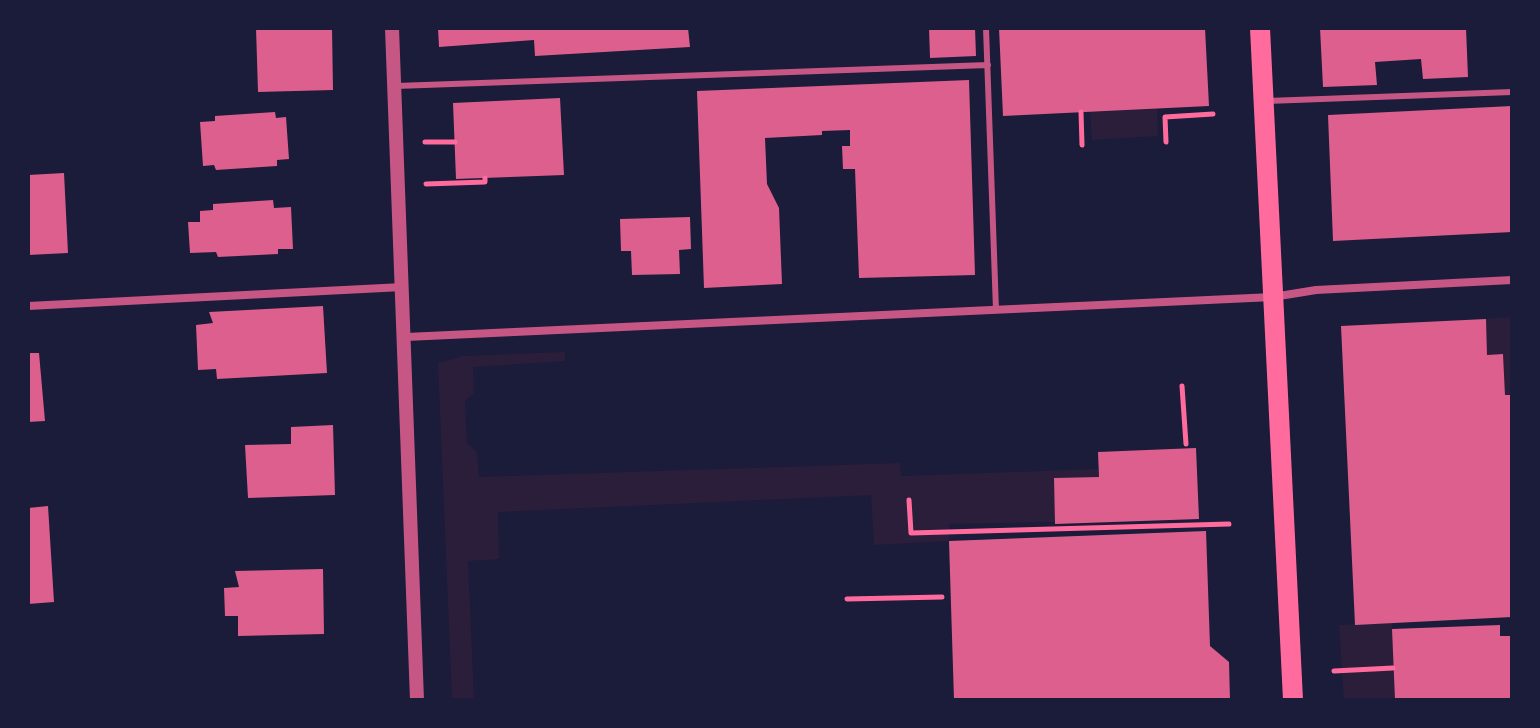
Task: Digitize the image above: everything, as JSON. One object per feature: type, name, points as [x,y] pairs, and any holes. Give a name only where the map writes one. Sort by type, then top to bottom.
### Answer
[{"type":"main road","points":[[1260,28],[1293,700]]},
{"type":"street","points":[[392,28],[406,337],[417,700]]},
{"type":"street","points":[[406,337],[1273,297],[1316,290],[1512,280]]},
{"type":"street","points":[[28,306],[403,287]]},
{"type":"lane","points":[[986,28],[996,310]]},
{"type":"lane","points":[[395,86],[988,65]]},
{"type":"lane","points":[[1263,101],[1512,92]]},
{"type":"path","points":[[1081,112],[1082,145]]},
{"type":"path","points":[[1166,142],[1165,117],[1213,114]]},
{"type":"path","points":[[425,142],[455,142]]},
{"type":"path","points":[[426,184],[485,182],[485,178]]},
{"type":"path","points":[[1182,386],[1186,444]]},
{"type":"path","points":[[909,500],[911,533],[1229,524]]},
{"type":"path","points":[[847,599],[942,597]]},
{"type":"path","points":[[1334,671],[1393,668]]},
{"type":"shaded area","points":[[1157,109],[1158,136],[1092,140],[1090,112]]},
{"type":"shaded area","points":[[1512,317],[1512,395],[1505,395],[1503,354],[1487,355],[1486,319]]},
{"type":"shaded area","points":[[565,352],[565,361],[473,367],[474,393],[465,401],[467,443],[477,452],[479,477],[900,463],[901,476],[1098,469],[1099,477],[1054,478],[1056,522],[949,524],[949,541],[874,545],[871,495],[498,512],[499,559],[468,561],[474,700],[452,700],[438,363],[463,356]]},
{"type":"shaded area","points":[[1392,623],[1395,700],[1344,700],[1339,625]]},
{"type":"building","points":[[256,28],[332,28],[333,90],[258,92]]},
{"type":"building","points":[[438,28],[688,28],[690,47],[535,56],[534,40],[439,47]]},
{"type":"building","points":[[929,28],[975,28],[976,56],[930,58]]},
{"type":"building","points":[[999,28],[1205,28],[1209,106],[1003,116]]},
{"type":"building","points":[[1320,28],[1466,28],[1468,77],[1423,79],[1421,59],[1375,62],[1377,85],[1323,87]]},
{"type":"building","points":[[969,80],[975,275],[859,278],[855,169],[843,169],[842,146],[850,146],[850,130],[822,131],[822,135],[765,138],[767,184],[779,208],[782,284],[704,288],[697,91]]},
{"type":"building","points":[[560,98],[564,175],[456,179],[453,103]]},
{"type":"building","points":[[1512,106],[1512,232],[1333,241],[1328,115]]},
{"type":"building","points":[[275,112],[276,118],[286,117],[289,159],[277,160],[277,166],[216,170],[214,165],[203,166],[200,122],[215,121],[215,116]]},
{"type":"building","points":[[64,173],[68,253],[28,255],[28,175]]},
{"type":"building","points":[[273,200],[274,208],[291,207],[293,249],[278,249],[278,254],[218,257],[216,252],[190,253],[188,222],[200,222],[200,211],[213,210],[213,204]]},
{"type":"building","points":[[690,217],[691,249],[679,250],[680,274],[632,275],[631,251],[621,251],[620,219]]},
{"type":"building","points":[[323,306],[327,373],[217,379],[216,369],[198,370],[196,325],[213,323],[209,312]]},
{"type":"building","points":[[1486,319],[1487,355],[1503,354],[1505,395],[1512,395],[1512,617],[1355,625],[1341,326]]},
{"type":"building","points":[[28,353],[39,353],[45,421],[28,422]]},
{"type":"building","points":[[333,425],[335,495],[248,498],[245,445],[291,444],[291,427]]},
{"type":"building","points":[[1196,448],[1199,519],[1055,524],[1054,478],[1099,477],[1098,452]]},
{"type":"building","points":[[48,506],[54,602],[28,604],[28,508]]},
{"type":"building","points":[[1206,531],[1210,646],[1229,662],[1230,700],[954,700],[949,541]]},
{"type":"building","points":[[323,569],[324,634],[238,636],[238,616],[225,616],[224,588],[239,587],[235,571]]},
{"type":"building","points":[[1500,625],[1500,636],[1512,636],[1512,700],[1395,700],[1392,629]]}]
